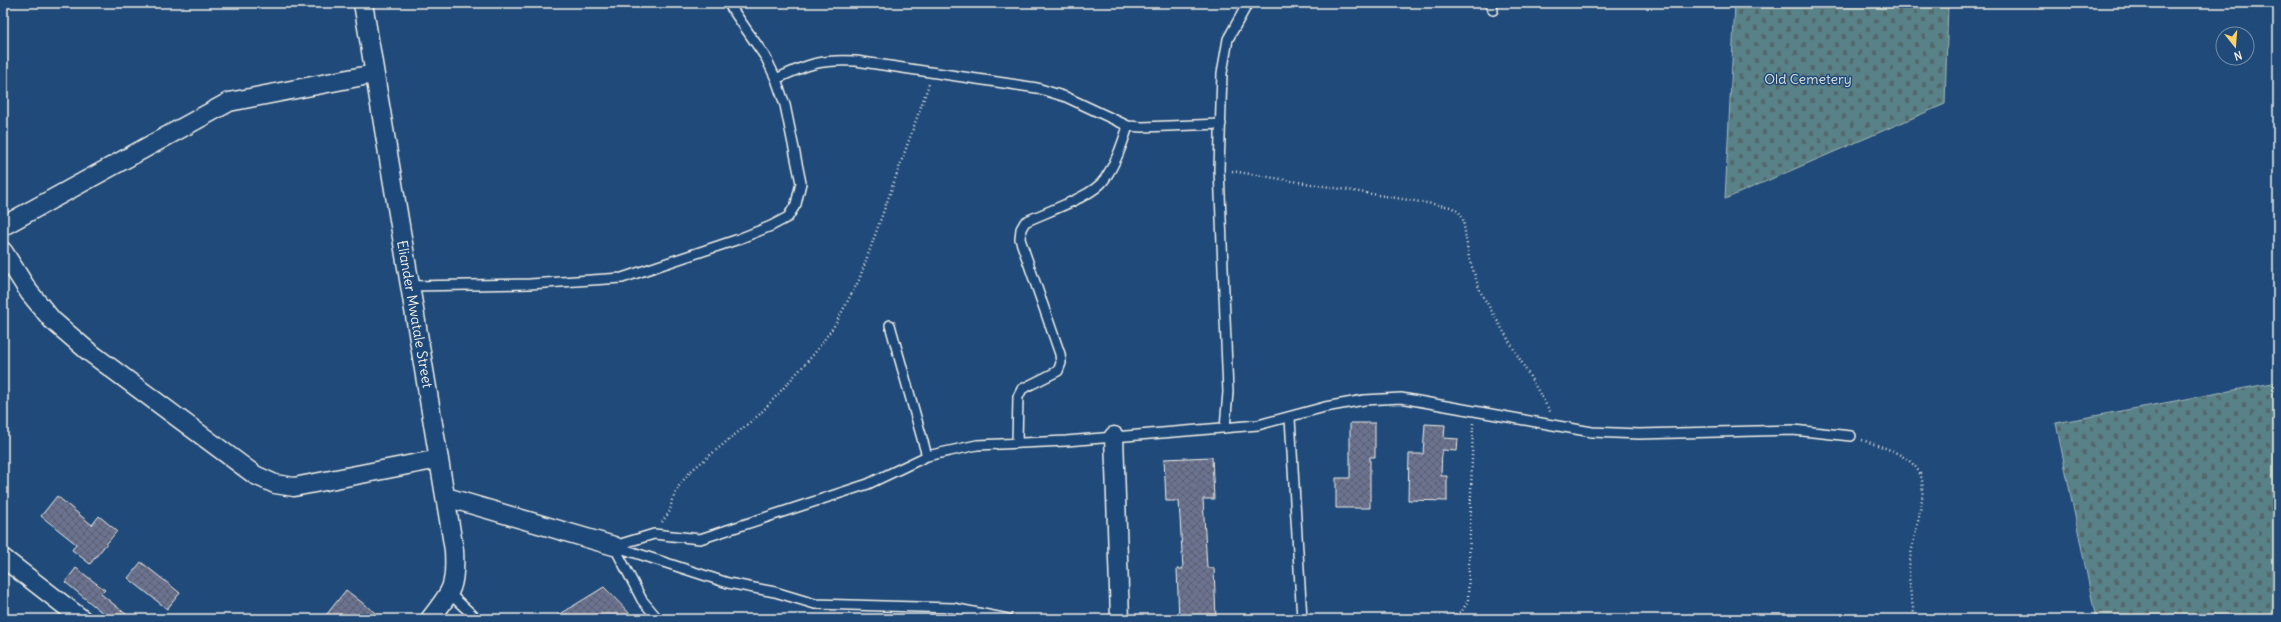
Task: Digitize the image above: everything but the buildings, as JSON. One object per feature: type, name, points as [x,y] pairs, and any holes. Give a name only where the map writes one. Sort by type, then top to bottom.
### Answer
[{"type":"street","name":"Eliander Mwatale Street","points":[[363,3],[446,497],[455,573],[450,594],[430,619]]},
{"type":"street","points":[[3,226],[229,102],[374,74]]},
{"type":"street","points":[[3,251],[29,292],[52,320],[88,351],[255,475],[274,484],[294,487],[439,459]]},
{"type":"street","points":[[1114,436],[1120,619]]},
{"type":"street","points":[[446,497],[614,546]]},
{"type":"street","points":[[3,558],[82,619]]},
{"type":"lane","points":[[410,286],[530,284],[622,278],[771,226],[788,217],[796,204],[802,183],[785,105],[776,79],[766,58],[728,3]]},
{"type":"lane","points":[[1225,428],[1228,392],[1228,356],[1219,170],[1222,73],[1228,39],[1248,3]]},
{"type":"lane","points":[[776,79],[804,66],[834,60],[1037,88],[1066,97],[1128,126],[1142,127],[1220,124]]},
{"type":"lane","points":[[1017,443],[1018,397],[1022,389],[1058,371],[1061,363],[1060,354],[1020,239],[1021,229],[1025,222],[1085,196],[1104,181],[1120,153],[1128,126]]},
{"type":"lane","points":[[890,325],[927,456]]},
{"type":"lane","points":[[614,546],[654,534],[700,539],[868,484],[927,456],[977,445],[1258,425],[1290,418],[1325,407],[1364,400],[1401,398],[1592,432],[1639,434],[1793,430],[1851,436]]},
{"type":"lane","points":[[1290,418],[1302,619]]},
{"type":"lane","points":[[614,546],[642,600],[658,619]]},
{"type":"lane","points":[[614,546],[728,583],[775,592],[815,604],[953,608],[1008,619]]},
{"type":"lane","points":[[450,594],[477,619]]},
{"type":"path","points":[[654,534],[670,511],[672,500],[680,484],[692,470],[760,414],[814,354],[836,323],[858,280],[932,73]]},
{"type":"path","points":[[1219,170],[1451,207],[1459,212],[1463,219],[1469,258],[1480,291],[1558,426]]},
{"type":"path","points":[[1404,619],[1453,616],[1462,611],[1468,601],[1474,410]]},
{"type":"path","points":[[1851,436],[1886,448],[1909,462],[1920,475],[1923,491],[1913,537],[1909,570],[1915,619]]},
{"type":"green space","name":"Old Cemetery","points":[[1735,3],[1948,3],[1945,104],[1725,199]]},
{"type":"green space","points":[[2278,382],[2278,619],[2096,619],[2056,423]]}]
